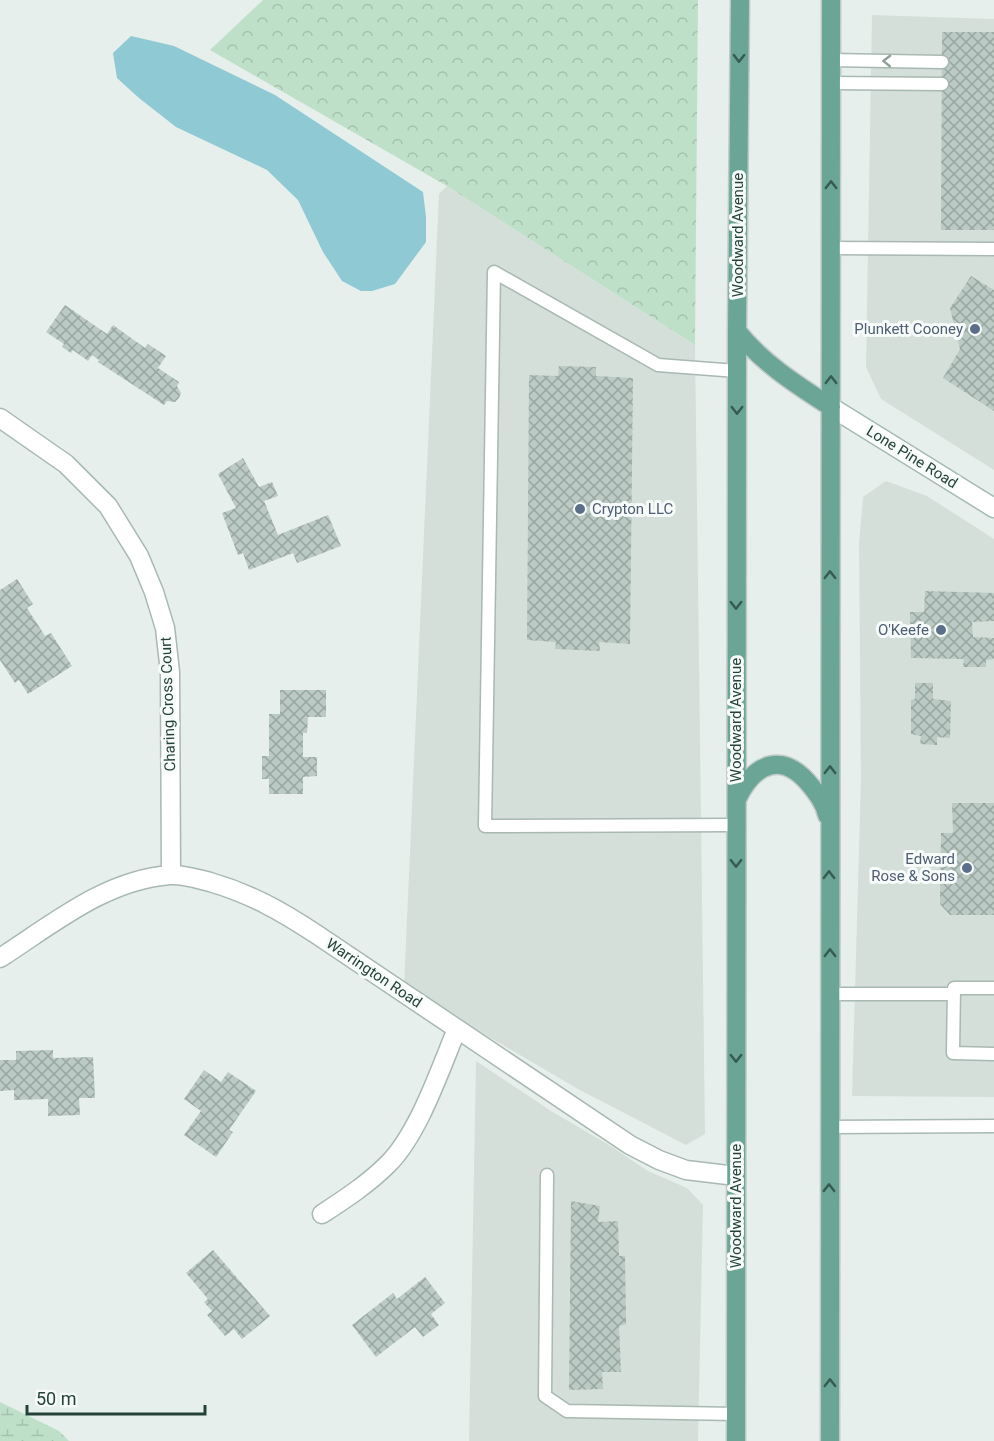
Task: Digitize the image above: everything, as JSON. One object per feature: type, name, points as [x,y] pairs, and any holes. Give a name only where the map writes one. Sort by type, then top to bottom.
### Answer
[{"type":"main road","name":"Woodward Avenue","points":[[736,1441],[737,331],[740,0]]},
{"type":"main road","points":[[830,1441],[831,0]]},
{"type":"main road","points":[[737,331],[759,356],[798,386],[831,407]]},
{"type":"main road","points":[[736,801],[748,780],[755,773],[775,764],[784,765],[795,769],[813,788],[825,809],[830,828]]},
{"type":"street","name":"Lone Pine Road","points":[[831,407],[994,508]]},
{"type":"street","name":"Charing Cross Court","points":[[0,418],[66,464],[108,506],[139,556],[154,592],[165,628],[170,672],[171,875]]},
{"type":"street","name":"Warrington Road","points":[[0,958],[62,916],[91,900],[128,885],[171,875],[196,878],[238,890],[269,904],[596,1123],[659,1160],[686,1170],[736,1176]]},
{"type":"street","points":[[322,1214],[363,1187],[390,1163],[408,1138],[457,1029]]},
{"type":"lane","points":[[831,60],[942,62]]},
{"type":"lane","points":[[831,82],[942,84]]},
{"type":"lane","points":[[831,248],[994,249]]},
{"type":"lane","points":[[736,825],[485,826],[494,272],[658,365],[737,371]]},
{"type":"lane","points":[[994,988],[954,988],[953,1053],[994,1054]]},
{"type":"lane","points":[[830,994],[954,994]]},
{"type":"lane","points":[[829,1127],[994,1126]]},
{"type":"lane","points":[[547,1176],[545,1396],[567,1411],[736,1414]]},
{"type":"shaded area","points":[[872,15],[994,19],[994,470],[881,399],[866,367]]},
{"type":"shaded area","points":[[447,186],[695,345],[705,1134],[686,1145],[578,1089],[404,987],[439,194]]},
{"type":"shaded area","points":[[886,481],[927,496],[994,539],[994,1097],[852,1096],[861,779],[859,544],[863,497]]},
{"type":"shaded area","points":[[476,1061],[648,1171],[687,1188],[703,1205],[698,1441],[469,1441]]},
{"type":"green space","points":[[263,0],[698,0],[695,345],[447,186],[210,50]]},
{"type":"green space","points":[[0,1402],[59,1431],[69,1441],[0,1441]]},
{"type":"water","points":[[131,36],[174,46],[275,95],[423,192],[426,242],[395,284],[372,291],[361,291],[342,281],[323,252],[298,200],[267,170],[176,127],[117,78],[113,53]]},
{"type":"building","points":[[942,32],[994,32],[994,230],[941,230]]},
{"type":"building","name":"Plunkett Cooney","points":[[971,276],[994,290],[994,411],[943,378],[960,349],[950,308]]},
{"type":"building","points":[[65,305],[107,334],[113,325],[145,348],[148,344],[166,356],[158,368],[179,382],[177,386],[181,393],[179,398],[175,402],[167,401],[164,405],[98,362],[99,360],[92,355],[88,361],[73,350],[71,353],[62,347],[64,344],[46,332]]},
{"type":"building","name":"Crypton LLC","points":[[559,366],[596,367],[596,376],[633,378],[630,644],[599,642],[600,651],[555,649],[556,642],[527,640],[529,375],[558,376]]},
{"type":"building","points":[[243,458],[259,487],[272,482],[278,496],[264,501],[278,535],[328,515],[341,546],[297,563],[293,553],[249,570],[243,553],[238,555],[222,513],[236,508],[218,474]]},
{"type":"building","points":[[17,579],[33,604],[27,608],[45,636],[51,633],[72,666],[28,694],[19,680],[15,683],[0,660],[0,590]]},
{"type":"building","name":"O'Keefe","points":[[925,591],[994,593],[994,621],[972,622],[973,637],[994,638],[994,659],[986,660],[986,667],[963,667],[964,659],[911,658],[910,612],[924,612]]},
{"type":"building","points":[[915,683],[933,683],[933,699],[951,701],[950,738],[937,737],[937,745],[920,744],[921,736],[911,734],[911,700],[915,699]]},
{"type":"building","points":[[280,690],[326,690],[326,717],[308,717],[307,733],[303,733],[303,757],[317,757],[317,776],[303,777],[303,794],[269,794],[269,779],[262,779],[262,756],[269,756],[269,714],[280,714]]},
{"type":"building","name":"Edward Rose & Sons","points":[[952,803],[994,803],[994,915],[950,915],[940,904],[941,833],[953,833]]},
{"type":"building","points":[[53,1050],[53,1058],[93,1057],[95,1098],[79,1098],[80,1115],[48,1116],[48,1099],[14,1100],[14,1090],[0,1091],[0,1060],[16,1060],[16,1051]]},
{"type":"building","points":[[204,1070],[221,1082],[228,1072],[256,1091],[229,1130],[233,1132],[216,1157],[184,1135],[201,1111],[184,1099]]},
{"type":"building","points":[[571,1201],[600,1206],[598,1222],[618,1221],[619,1256],[625,1256],[626,1324],[619,1326],[621,1372],[602,1372],[603,1389],[569,1390]]},
{"type":"building","points":[[213,1250],[270,1316],[242,1339],[234,1329],[225,1336],[207,1315],[212,1311],[204,1302],[208,1299],[186,1273]]},
{"type":"building","points":[[425,1277],[445,1303],[431,1314],[439,1325],[423,1337],[415,1327],[376,1357],[352,1325],[393,1293],[397,1299]]},
{"type":"place","name":"Plunkett Cooney","points":[[975,329]]},
{"type":"place","name":"Crypton LLC","points":[[580,509]]},
{"type":"place","name":"O'Keefe","points":[[941,630]]},
{"type":"place","name":"Edward Rose & Sons","points":[[967,868]]}]
